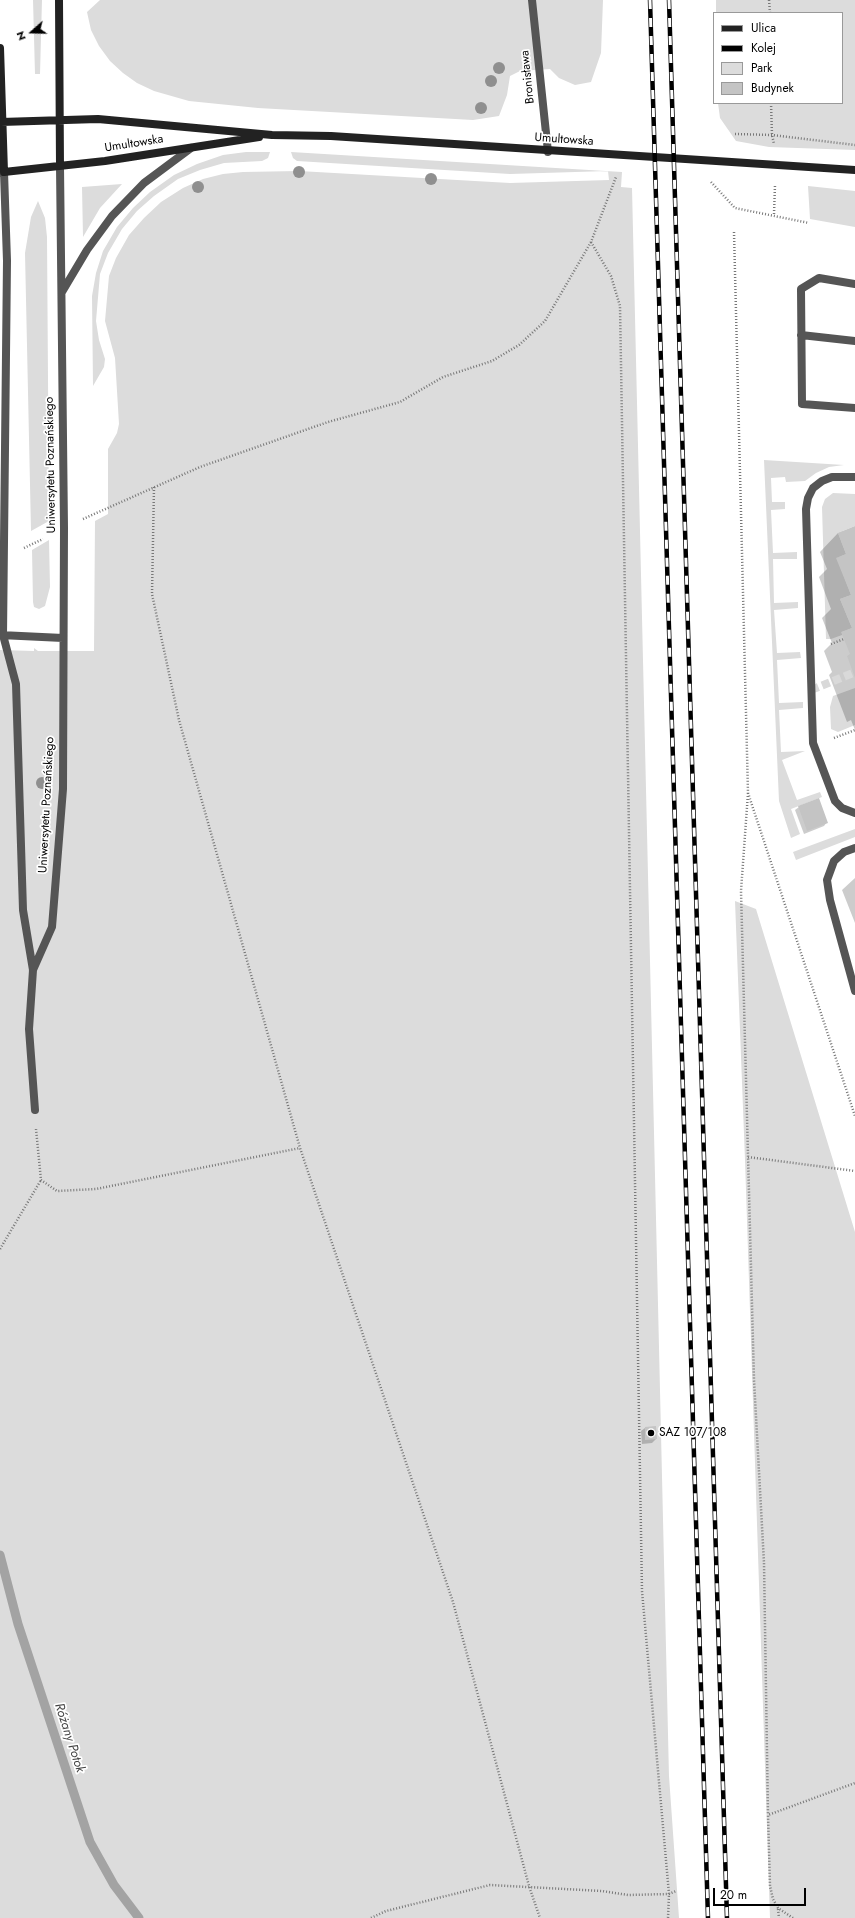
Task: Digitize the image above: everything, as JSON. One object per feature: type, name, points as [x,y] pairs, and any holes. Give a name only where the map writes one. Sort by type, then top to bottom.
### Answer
[{"type":"street","points":[[59,0],[60,166]]},
{"type":"street","name":"Bronisława","points":[[532,0],[548,152]]},
{"type":"street","name":"Uniwersytetu Poznańskiego","points":[[0,48],[2,173],[7,260],[1,635],[16,684],[23,910],[33,970],[30,1029],[35,1110]]},
{"type":"street","name":"Umultowska","points":[[1,122],[98,119],[272,135],[347,137],[548,152],[855,170]]},
{"type":"street","name":"Umultowska","points":[[2,173],[191,148],[272,135]]},
{"type":"street","points":[[61,292],[87,250],[112,216],[144,183],[191,148]]},
{"type":"street","name":"Uniwersytetu Poznańskiego","points":[[33,970],[52,927],[63,789],[64,638],[60,166]]},
{"type":"street","points":[[855,284],[819,278],[801,289],[802,404],[855,408]]},
{"type":"street","points":[[801,335],[855,341]]},
{"type":"street","points":[[855,477],[832,477],[822,481],[813,488],[808,498],[806,509],[813,744],[835,801],[842,808],[855,813]]},
{"type":"street","points":[[1,635],[64,638]]},
{"type":"street","points":[[855,848],[844,852],[834,862],[828,880],[830,900],[855,991]]},
{"type":"path","points":[[769,0],[770,12]]},
{"type":"path","points":[[771,104],[772,135]]},
{"type":"path","points":[[735,134],[772,135],[855,145]]},
{"type":"path","points":[[112,505],[200,466],[328,422],[400,402],[443,377],[492,361],[519,345],[545,322],[591,242],[616,177]]},
{"type":"path","points":[[711,182],[735,208],[774,214],[809,223]]},
{"type":"path","points":[[774,214],[775,183]]},
{"type":"path","points":[[734,232],[748,793],[741,891],[748,1157],[754,1380],[764,1563],[770,1886],[773,1899],[778,1908],[779,1918]]},
{"type":"path","points":[[591,242],[611,276],[620,306],[642,1591],[669,1894],[668,1918]]},
{"type":"path","points":[[154,487],[152,594],[179,720],[300,1148],[453,1602],[529,1886],[540,1918]]},
{"type":"path","points":[[830,644],[844,639]]},
{"type":"path","points":[[828,740],[855,730]]},
{"type":"path","points":[[748,793],[855,1116]]},
{"type":"path","points":[[0,1249],[41,1180],[35,1110]]},
{"type":"path","points":[[41,1180],[57,1191],[96,1189],[300,1148]]},
{"type":"path","points":[[748,1157],[855,1170]]},
{"type":"path","points":[[768,1815],[855,1783]]},
{"type":"path","points":[[371,1918],[386,1911],[490,1885],[602,1891],[628,1895],[669,1894],[676,1891]]},
{"type":"path","points":[[778,1908],[793,1918]]},
{"type":"green space","points":[[33,0],[42,0],[40,74],[35,74]]},
{"type":"green space","points":[[100,0],[603,0],[601,53],[591,82],[575,85],[559,78],[550,69],[520,71],[510,76],[507,95],[499,116],[473,120],[258,108],[189,101],[154,91],[137,83],[110,61],[99,46],[91,30],[87,12]]},
{"type":"green space","points":[[716,0],[855,0],[855,150],[769,147],[736,141],[720,118],[718,104],[843,104],[843,12],[716,12]]},
{"type":"green space","points":[[246,152],[270,152],[268,158],[262,161],[224,163],[200,170],[178,179],[154,196],[137,211],[122,229],[108,253],[100,274],[96,321],[99,340],[105,359],[104,367],[93,386],[92,296],[96,273],[103,251],[117,227],[133,208],[150,192],[174,175],[197,164],[223,155]]},
{"type":"green space","points":[[291,152],[606,171],[510,174],[297,161],[293,158]]},
{"type":"green space","points":[[299,171],[510,183],[609,180],[608,171],[622,172],[621,187],[632,188],[669,1776],[679,1918],[0,1918],[0,650],[34,651],[34,648],[38,651],[94,651],[95,521],[108,514],[108,449],[117,433],[119,424],[115,358],[105,321],[109,276],[116,258],[129,235],[161,202],[183,188],[203,179],[223,174],[243,172]]},
{"type":"green space","points":[[122,184],[100,208],[83,237],[82,187]]},
{"type":"green space","points":[[808,186],[855,191],[855,227],[810,219]]},
{"type":"green space","points":[[38,201],[45,218],[47,237],[49,521],[31,531],[25,253],[31,217]]},
{"type":"green space","points":[[764,460],[844,465],[829,467],[816,473],[805,481],[786,482],[785,477],[771,478],[772,502],[785,502],[785,509],[771,510],[773,553],[797,552],[797,559],[773,559],[774,603],[798,602],[798,608],[774,610],[777,653],[800,652],[801,658],[777,660],[779,703],[803,702],[803,708],[779,710],[781,752],[805,751],[782,760],[797,800],[820,792],[822,797],[791,809],[800,834],[791,838],[779,801]]},
{"type":"green space","points":[[833,493],[855,494],[855,526],[838,533],[846,554],[837,558],[851,595],[840,599],[852,628],[842,632],[842,635],[831,639],[826,639],[822,507],[825,499]]},
{"type":"green space","points":[[49,540],[50,587],[45,606],[39,609],[34,607],[33,602],[32,550]]},
{"type":"green space","points":[[855,688],[855,725],[838,732],[831,729],[830,707],[833,696]]},
{"type":"green space","points":[[855,829],[855,837],[796,860],[793,852]]},
{"type":"green space","points":[[735,901],[756,909],[855,1232],[855,1918],[770,1918]]},
{"type":"building","points":[[855,526],[855,678],[847,656],[850,654],[841,632],[852,628],[840,599],[851,595],[836,558],[846,554],[838,533]]},
{"type":"building","points":[[819,798],[828,823],[807,831],[798,806]]},
{"type":"building","name":"SAZ 107/108","points":[[656,1426],[657,1439],[645,1440],[645,1427]]},
{"type":"waterway","name":"Różany Potok","points":[[0,1555],[18,1624],[90,1842],[114,1885],[139,1918]]},
{"type":"tunnel","points":[[811,690],[853,673]]},
{"type":"railway","points":[[650,0],[708,1918]]},
{"type":"railway","points":[[669,0],[727,1918]]},
{"type":"place","name":"SAZ 107/108","points":[[651,1433]]}]
